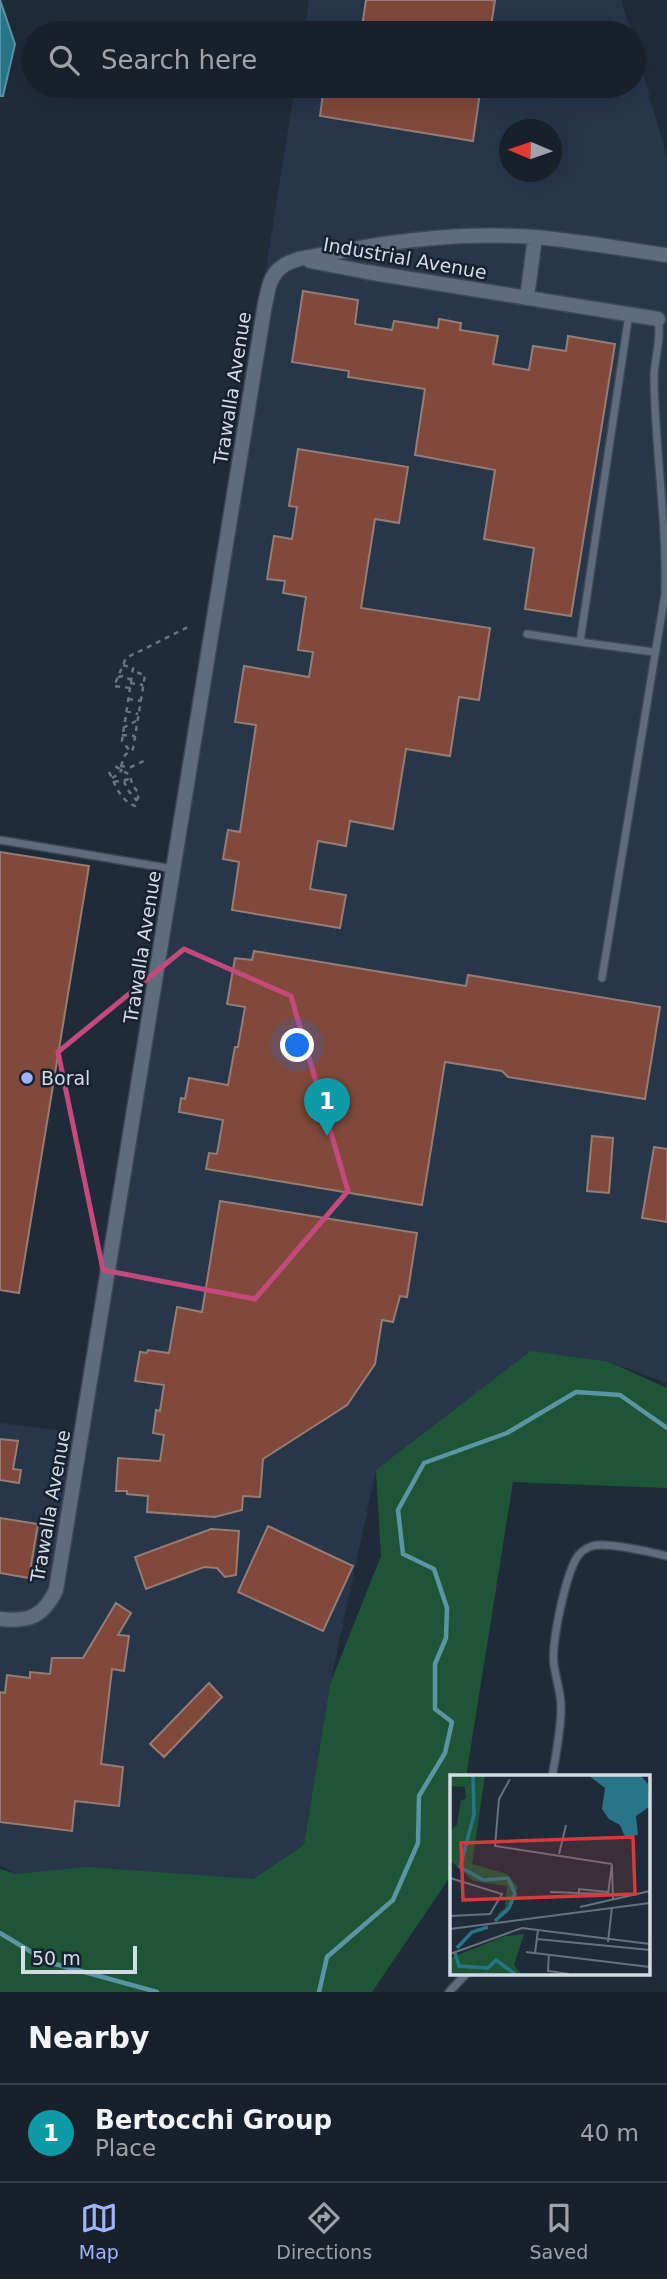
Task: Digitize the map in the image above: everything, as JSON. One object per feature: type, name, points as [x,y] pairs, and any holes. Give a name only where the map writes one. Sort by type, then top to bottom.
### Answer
[{"type":"street","name":"Industrial Avenue","points":[[301,259],[383,243],[447,236],[535,237],[667,255]]},
{"type":"street","points":[[527,298],[535,237]]},
{"type":"street","name":"Industrial Avenue","points":[[301,259],[658,319]]},
{"type":"street","name":"Trawalla Avenue","points":[[0,1619],[17,1620],[34,1616],[47,1606],[56,1590],[269,285],[279,269],[301,259]]},
{"type":"lane","points":[[580,642],[629,314]]},
{"type":"lane","points":[[602,978],[665,594],[666,561],[654,376],[660,328],[658,319]]},
{"type":"lane","points":[[527,634],[654,652]]},
{"type":"lane","points":[[0,840],[174,869]]},
{"type":"lane","points":[[552,1775],[561,1706],[553,1662],[557,1626],[575,1560],[581,1552],[593,1546],[610,1546],[667,1556]]},
{"type":"lane","points":[[449,1992],[466,1974]]},
{"type":"path","points":[[130,688],[114,686],[126,658],[188,627]]},
{"type":"path","points":[[123,665],[133,668],[122,735],[123,744],[130,751]]},
{"type":"path","points":[[113,780],[122,768],[125,755],[133,749],[145,675],[132,671]]},
{"type":"path","points":[[118,677],[123,676],[131,682],[143,685]]},
{"type":"path","points":[[128,699],[141,701]]},
{"type":"path","points":[[126,711],[138,713]]},
{"type":"path","points":[[124,728],[137,720]]},
{"type":"path","points":[[122,735],[135,736]]},
{"type":"path","points":[[122,768],[148,759]]},
{"type":"path","points":[[107,764],[122,768],[130,775],[139,794],[135,806],[131,806],[122,797],[109,772]]},
{"type":"path","points":[[113,780],[130,779]]},
{"type":"path","points":[[124,780],[138,801]]},
{"type":"path","points":[[122,797],[129,791]]},
{"type":"highlighted area","points":[[184,949],[291,996],[348,1191],[255,1299],[103,1270],[58,1052]]},
{"type":"shaded area","points":[[309,0],[621,0],[627,21],[306,21]]},
{"type":"shaded area","points":[[646,84],[667,157],[667,1383],[609,1362],[376,1470],[330,1684],[304,1845],[253,1879],[16,1874],[0,1865],[0,1423],[82,1433],[293,98],[646,98]]},
{"type":"green space","points":[[531,1351],[609,1362],[667,1388],[667,1488],[513,1482],[466,1775],[450,1775],[450,1877],[372,1992],[0,1992],[0,1869],[16,1874],[87,1867],[253,1879],[304,1845],[330,1684],[381,1556],[376,1470]]},
{"type":"water","points":[[0,0],[15,44],[3,96],[0,96]]},
{"type":"building","points":[[366,0],[495,0],[492,21],[363,21]]},
{"type":"building","points":[[322,98],[479,98],[473,141],[320,116]]},
{"type":"building","points":[[303,291],[358,300],[355,324],[392,330],[394,321],[438,328],[439,319],[461,323],[460,330],[498,336],[493,364],[529,370],[533,346],[566,351],[568,336],[615,344],[571,616],[525,609],[534,548],[484,539],[495,470],[415,455],[425,389],[348,377],[349,371],[292,362]]},
{"type":"building","points":[[298,449],[408,467],[399,523],[375,519],[361,608],[490,628],[479,700],[459,697],[450,756],[406,749],[393,829],[350,821],[346,846],[318,841],[310,889],[346,895],[340,928],[232,910],[239,862],[223,859],[228,830],[240,832],[256,725],[235,722],[244,666],[309,677],[313,652],[298,650],[306,597],[283,593],[285,581],[267,579],[274,536],[292,539],[297,507],[289,506]]},
{"type":"building","name":"Boral","points":[[0,852],[89,866],[19,1293],[0,1290]]},
{"type":"building","points":[[254,951],[466,986],[468,975],[660,1007],[645,1099],[508,1077],[502,1071],[445,1062],[422,1205],[206,1169],[209,1153],[217,1154],[223,1120],[179,1112],[181,1098],[185,1099],[189,1078],[228,1085],[245,1007],[227,1004],[235,958],[252,960]]},
{"type":"building","points":[[592,1136],[613,1138],[609,1193],[587,1191]]},
{"type":"building","points":[[654,1147],[667,1149],[667,1222],[642,1218]]},
{"type":"building","points":[[220,1201],[417,1233],[407,1297],[400,1296],[393,1322],[382,1320],[375,1364],[347,1405],[263,1459],[260,1497],[243,1496],[242,1510],[215,1517],[147,1512],[148,1496],[116,1491],[118,1458],[160,1461],[164,1435],[153,1433],[156,1410],[160,1411],[164,1385],[135,1381],[140,1352],[147,1353],[148,1350],[169,1353],[177,1307],[202,1312]]},
{"type":"building","points":[[0,1439],[18,1441],[13,1469],[21,1470],[19,1483],[0,1480]]},
{"type":"building","points":[[0,1518],[38,1524],[29,1578],[0,1573]]},
{"type":"building","points":[[268,1526],[353,1566],[323,1631],[238,1592]]},
{"type":"building","points":[[211,1529],[239,1531],[236,1575],[225,1577],[217,1568],[204,1567],[146,1589],[135,1557]]},
{"type":"building","points":[[116,1603],[131,1613],[118,1635],[129,1636],[124,1671],[112,1669],[101,1764],[123,1767],[119,1806],[75,1801],[72,1831],[0,1822],[0,1692],[5,1693],[7,1675],[30,1678],[30,1672],[50,1674],[52,1658],[83,1658]]},
{"type":"building","points":[[209,1683],[222,1697],[164,1757],[150,1744]]},
{"type":"waterway","points":[[319,1992],[327,1957],[393,1900],[418,1843],[419,1796],[445,1753],[452,1722],[435,1709],[435,1664],[446,1638],[447,1608],[434,1569],[403,1554],[398,1510],[424,1463],[507,1433],[576,1392],[620,1395],[667,1428]]},
{"type":"waterway","points":[[0,1933],[48,1962],[157,1992]]},
{"type":"place","name":"Boral","points":[[27,1078]]},
{"type":"place","name":"Bertocchi Group","points":[[327,1136]]}]
